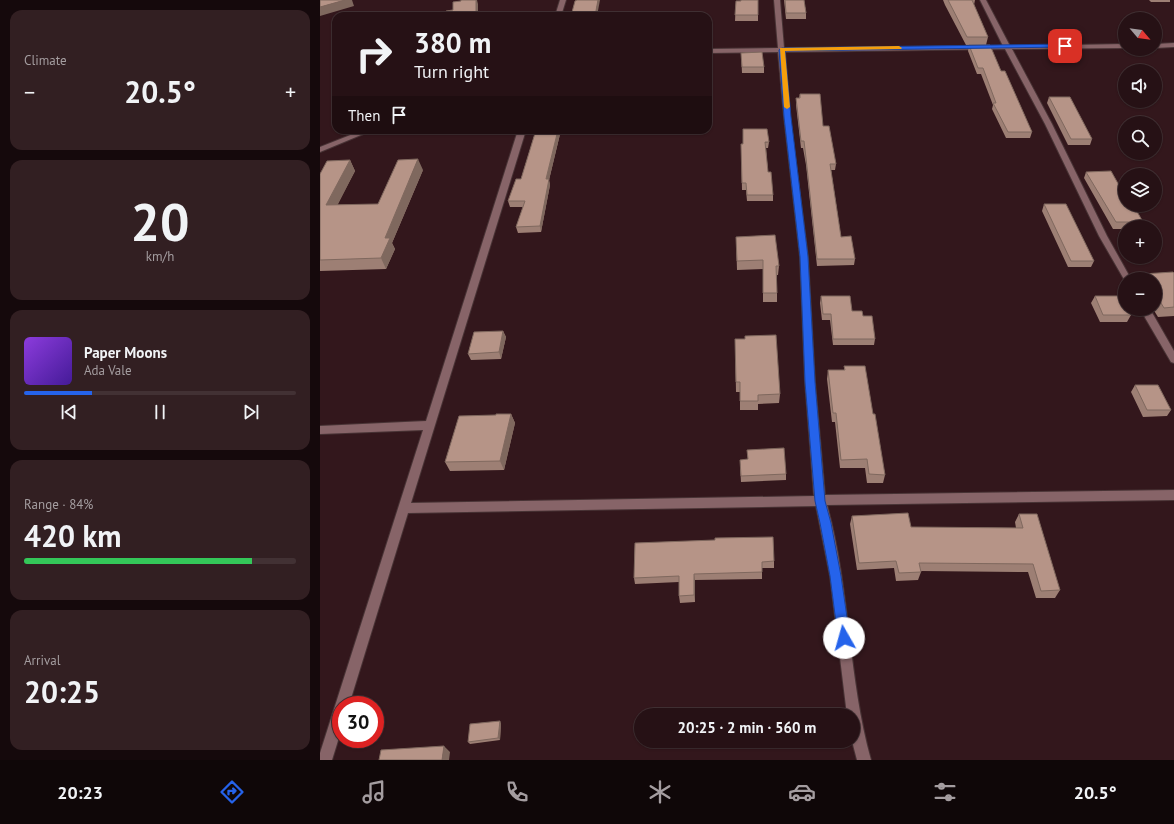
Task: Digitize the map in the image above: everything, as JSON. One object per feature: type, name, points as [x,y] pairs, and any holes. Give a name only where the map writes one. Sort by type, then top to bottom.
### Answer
[{"type":"street","points":[[559,12],[563,0]]},
{"type":"street","points":[[777,0],[787,117],[804,257],[810,382],[820,501],[826,523],[836,576],[856,731],[864,760]]},
{"type":"street","points":[[982,0],[1005,46],[1037,102],[1110,250],[1123,272]]},
{"type":"street","points":[[712,51],[1005,46],[1118,46]]},
{"type":"street","points":[[1162,46],[1174,46]]},
{"type":"street","points":[[320,150],[359,134]]},
{"type":"street","points":[[345,696],[521,134]]},
{"type":"street","points":[[1149,316],[1174,358]]},
{"type":"street","points":[[320,430],[430,425]]},
{"type":"street","points":[[404,508],[1174,494]]},
{"type":"street","points":[[325,760],[332,737]]},
{"type":"building","points":[[320,0],[345,0],[320,7]]},
{"type":"building","points":[[476,0],[476,12],[446,12],[453,10],[453,2]]},
{"type":"building","points":[[598,0],[596,12],[572,12],[575,1]]},
{"type":"building","points":[[758,0],[758,15],[735,15],[736,1]]},
{"type":"building","points":[[785,0],[804,0],[806,13],[786,13]]},
{"type":"building","points":[[948,0],[972,0],[988,37],[967,37]]},
{"type":"building","points":[[969,45],[990,45],[1001,71],[1005,71],[1032,132],[1008,132],[993,103],[996,103],[983,68],[978,68]]},
{"type":"building","points":[[762,52],[764,67],[742,67],[741,53]]},
{"type":"building","points":[[800,94],[820,94],[823,126],[829,126],[836,164],[830,164],[841,237],[851,236],[855,259],[817,259],[804,141],[801,141],[796,98],[800,98]]},
{"type":"building","points":[[1049,97],[1070,97],[1092,139],[1071,139]]},
{"type":"building","points":[[743,129],[767,129],[769,142],[765,142],[768,172],[771,172],[773,195],[747,195],[746,183],[742,183],[741,144],[743,144]]},
{"type":"building","points":[[535,134],[557,134],[546,179],[549,179],[540,226],[516,227],[525,201],[508,201],[516,179],[521,179]]},
{"type":"building","points":[[418,159],[385,238],[390,238],[381,258],[320,260],[320,174],[327,161],[350,160],[326,205],[378,204],[398,160]]},
{"type":"building","points":[[1111,171],[1118,184],[1118,212],[1137,212],[1142,220],[1118,220],[1118,222],[1116,222],[1086,172]]},
{"type":"building","points":[[1044,204],[1066,204],[1094,261],[1071,261]]},
{"type":"building","points":[[775,235],[779,266],[776,266],[777,293],[763,293],[763,260],[737,261],[736,237]]},
{"type":"building","points":[[1162,273],[1174,273],[1174,307],[1164,308],[1162,305]]},
{"type":"building","points":[[821,296],[850,296],[852,311],[862,311],[863,316],[872,316],[875,339],[833,339],[831,314],[823,314]]},
{"type":"building","points":[[1095,296],[1118,296],[1118,315],[1103,315]]},
{"type":"building","points":[[503,331],[499,352],[468,354],[474,332]]},
{"type":"building","points":[[776,335],[780,394],[758,395],[758,401],[740,401],[740,382],[736,382],[735,339],[745,339],[745,336]]},
{"type":"building","points":[[844,366],[865,366],[885,475],[869,474],[867,459],[841,460],[836,413],[833,413],[828,370],[845,370]]},
{"type":"building","points":[[1135,385],[1158,385],[1171,410],[1147,410]]},
{"type":"building","points":[[511,414],[500,461],[445,462],[459,416]]},
{"type":"building","points":[[784,448],[786,474],[741,476],[740,460],[748,459],[747,450]]},
{"type":"building","points":[[908,513],[911,527],[1023,528],[1019,514],[1037,514],[1060,590],[1041,591],[1033,564],[919,563],[921,572],[899,573],[896,561],[859,563],[852,516]]},
{"type":"building","points":[[773,537],[774,561],[762,562],[762,572],[694,574],[694,595],[679,596],[679,576],[634,578],[635,543],[715,540],[715,538]]},
{"type":"building","points":[[500,721],[498,738],[468,742],[470,724]]},
{"type":"building","points":[[444,746],[442,760],[379,760],[381,750]]},
{"type":"slow traffic","points":[[787,107],[782,50],[899,48]]},
{"type":"route","points":[[844,638],[836,576],[826,523],[820,501],[810,382],[804,257],[787,117],[782,50],[1065,46]]}]
